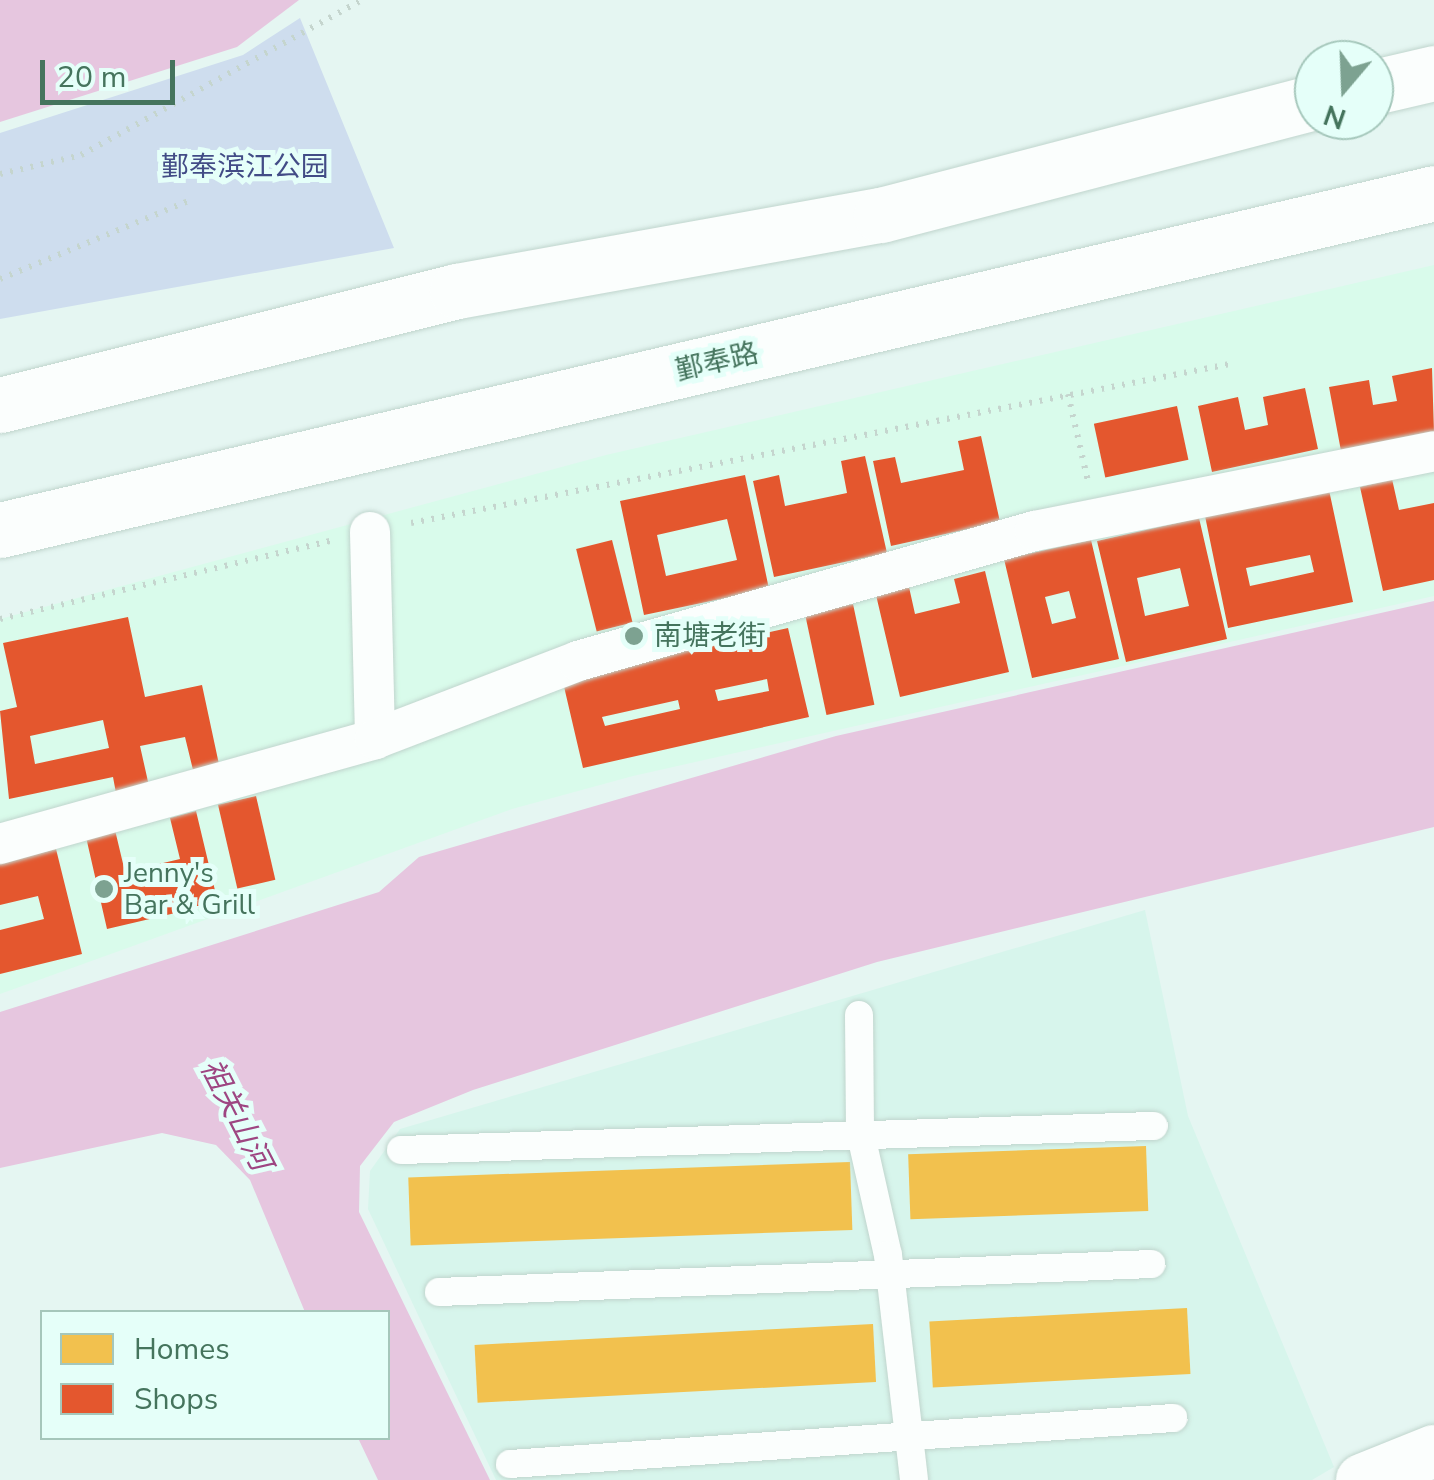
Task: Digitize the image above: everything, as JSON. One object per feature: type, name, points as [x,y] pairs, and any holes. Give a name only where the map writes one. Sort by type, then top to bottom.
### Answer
[{"type":"main road","points":[[1394,82],[1434,73]]},
{"type":"main road","points":[[0,405],[457,292],[882,215],[1294,107]]},
{"type":"main road","name":"鄞奉路","points":[[0,530],[1434,192]]},
{"type":"street","points":[[0,844],[375,739],[578,660],[1035,531],[1434,451]]},
{"type":"street","points":[[370,532],[375,739]]},
{"type":"street","points":[[1362,1480],[1434,1450]]},
{"type":"lane","points":[[859,1015],[860,1131],[890,1271],[914,1480]]},
{"type":"lane","points":[[401,1150],[860,1131],[1154,1126]]},
{"type":"lane","points":[[438,1292],[890,1271],[1151,1264]]},
{"type":"lane","points":[[510,1464],[1172,1418]]},
{"type":"path","points":[[0,174],[81,155],[362,0]]},
{"type":"path","points":[[0,279],[191,200]]},
{"type":"path","points":[[0,619],[370,532],[1230,364]]},
{"type":"path","points":[[1068,394],[1096,521]]},
{"type":"shaded area","name":"南塘老街","points":[[1434,265],[1434,596],[633,776],[512,809],[0,994],[0,619],[606,455]]},
{"type":"shaded area","points":[[1145,910],[1188,1116],[1334,1467],[1312,1480],[496,1480],[368,1209],[370,1171],[400,1129]]},
{"type":"green space","name":"鄞奉滨江公园","points":[[300,18],[394,248],[0,319],[0,133],[243,55]]},
{"type":"water","points":[[0,0],[299,0],[237,47],[0,122]]},
{"type":"water","name":"祖关山河","points":[[1434,601],[1434,827],[877,962],[473,1090],[394,1122],[360,1166],[359,1212],[490,1480],[378,1480],[359,1440],[390,1440],[390,1310],[304,1310],[250,1180],[216,1145],[162,1133],[0,1168],[0,1012],[379,892],[419,857],[836,736]]},
{"type":"building: Homes","points":[[1146,1146],[1148,1211],[910,1219],[908,1154]]},
{"type":"building: Homes","points":[[850,1162],[852,1230],[411,1245],[408,1177]]},
{"type":"building: Homes","points":[[1187,1308],[1190,1374],[933,1387],[929,1322]]},
{"type":"building: Homes","points":[[873,1324],[876,1382],[478,1403],[475,1345]]},
{"type":"building: Shops","points":[[1432,368],[1434,433],[1341,451],[1329,387],[1369,380],[1373,405],[1397,401],[1392,376]]},
{"type":"building: Shops","points":[[1305,388],[1318,449],[1212,472],[1198,406],[1238,397],[1245,430],[1268,425],[1263,397]]},
{"type":"building: Shops","points":[[1177,406],[1188,460],[1105,477],[1094,424]]},
{"type":"building: Shops","points":[[981,436],[1000,522],[891,546],[873,461],[895,457],[901,483],[964,470],[958,441]]},
{"type":"building: Shops","points":[[865,456],[887,553],[774,577],[753,481],[779,475],[785,506],[847,493],[841,461]]},
{"type":"building: Shops","points":[[745,475],[769,589],[644,615],[620,501]],"holes":[[[727,519],[737,560],[666,576],[657,535]]]},
{"type":"building: Shops","points":[[1392,479],[1399,510],[1434,503],[1434,580],[1383,591],[1360,487]]},
{"type":"building: Shops","points":[[1329,490],[1353,602],[1228,628],[1205,516]],"holes":[[[1310,555],[1314,572],[1250,586],[1246,568]]]},
{"type":"building: Shops","points":[[1199,518],[1227,639],[1126,662],[1097,541]],"holes":[[[1180,568],[1189,606],[1145,616],[1137,578]]]},
{"type":"building: Shops","points":[[612,540],[633,622],[597,631],[576,549]]},
{"type":"building: Shops","points":[[1091,540],[1119,659],[1032,678],[1004,559]],"holes":[[[1069,591],[1076,618],[1052,624],[1045,597]]]},
{"type":"building: Shops","points":[[985,571],[1009,672],[900,697],[876,595],[909,587],[915,614],[960,603],[954,579]]},
{"type":"building: Shops","points":[[853,604],[874,705],[826,715],[805,614]]},
{"type":"building: Shops","points":[[128,617],[145,697],[202,685],[220,769],[194,774],[185,737],[140,746],[149,786],[116,793],[113,777],[9,799],[0,711],[17,707],[3,643]],"holes":[[[103,720],[109,748],[35,764],[30,736]]]},
{"type":"building: Shops","points":[[788,628],[809,717],[583,768],[562,678]],"holes":[[[767,679],[769,691],[718,701],[715,690]],[[678,700],[680,709],[605,726],[602,717]]]},
{"type":"building: Shops","points":[[256,796],[275,880],[237,889],[218,805]]},
{"type":"building: Shops","points":[[196,811],[218,903],[107,929],[86,837],[115,830],[125,872],[180,859],[170,818]]},
{"type":"building: Shops","points":[[56,849],[82,954],[0,974],[0,930],[44,919],[38,896],[0,905],[0,863]]},
{"type":"place","name":"南塘老街","points":[[634,636]]},
{"type":"place","name":"Jenny's Bar & Grill","points":[[104,889]]}]
